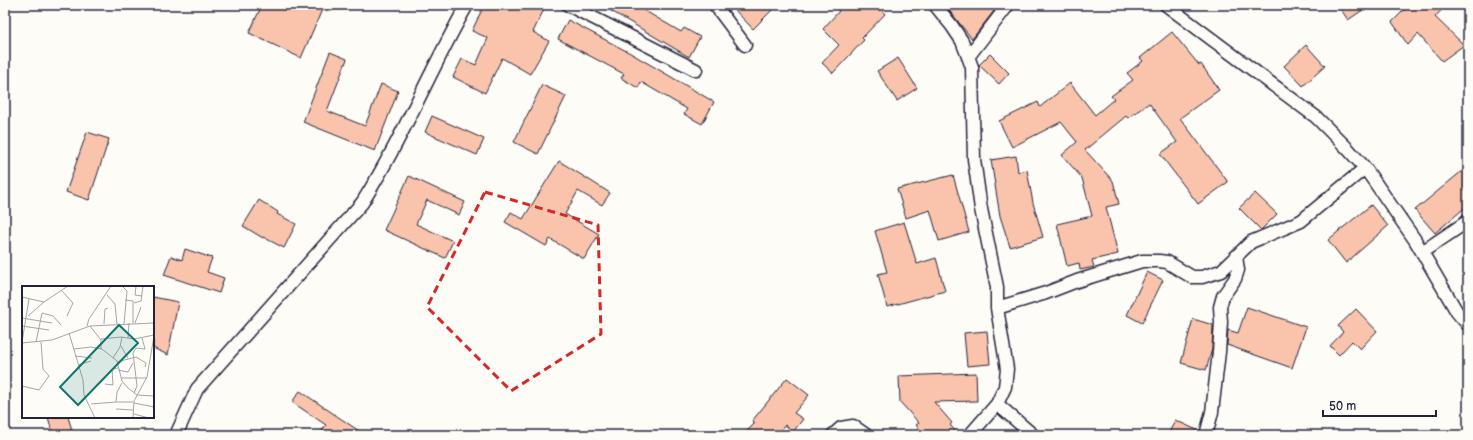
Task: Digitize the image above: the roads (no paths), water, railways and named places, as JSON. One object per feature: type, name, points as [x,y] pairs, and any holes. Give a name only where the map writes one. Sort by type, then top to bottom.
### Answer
[{"type":"street","points":[[176,435],[197,389],[362,203],[382,171],[429,76],[467,5]]},
{"type":"street","points":[[568,5],[696,70]]},
{"type":"street","points":[[715,5],[745,45]]},
{"type":"street","points":[[935,5],[962,41],[972,67],[974,159],[981,209],[998,287],[998,308],[1007,369],[1005,387],[997,404],[970,435]]},
{"type":"street","points":[[968,57],[1008,5]]},
{"type":"street","points":[[1166,5],[1316,116],[1365,168],[1422,252],[1457,312],[1468,325]]},
{"type":"street","points":[[998,308],[1046,294],[1077,281],[1142,261],[1167,262],[1192,277],[1202,277],[1221,270],[1252,242],[1301,221],[1365,168]]},
{"type":"street","points":[[1422,252],[1468,221]]},
{"type":"street","points":[[1206,435],[1212,412],[1219,352],[1221,322],[1220,307],[1223,296],[1235,279],[1238,270],[1236,257]]},
{"type":"street","points":[[997,404],[1034,435]]},
{"type":"street","points":[[833,435],[841,428],[852,426],[861,430],[866,435]]}]
